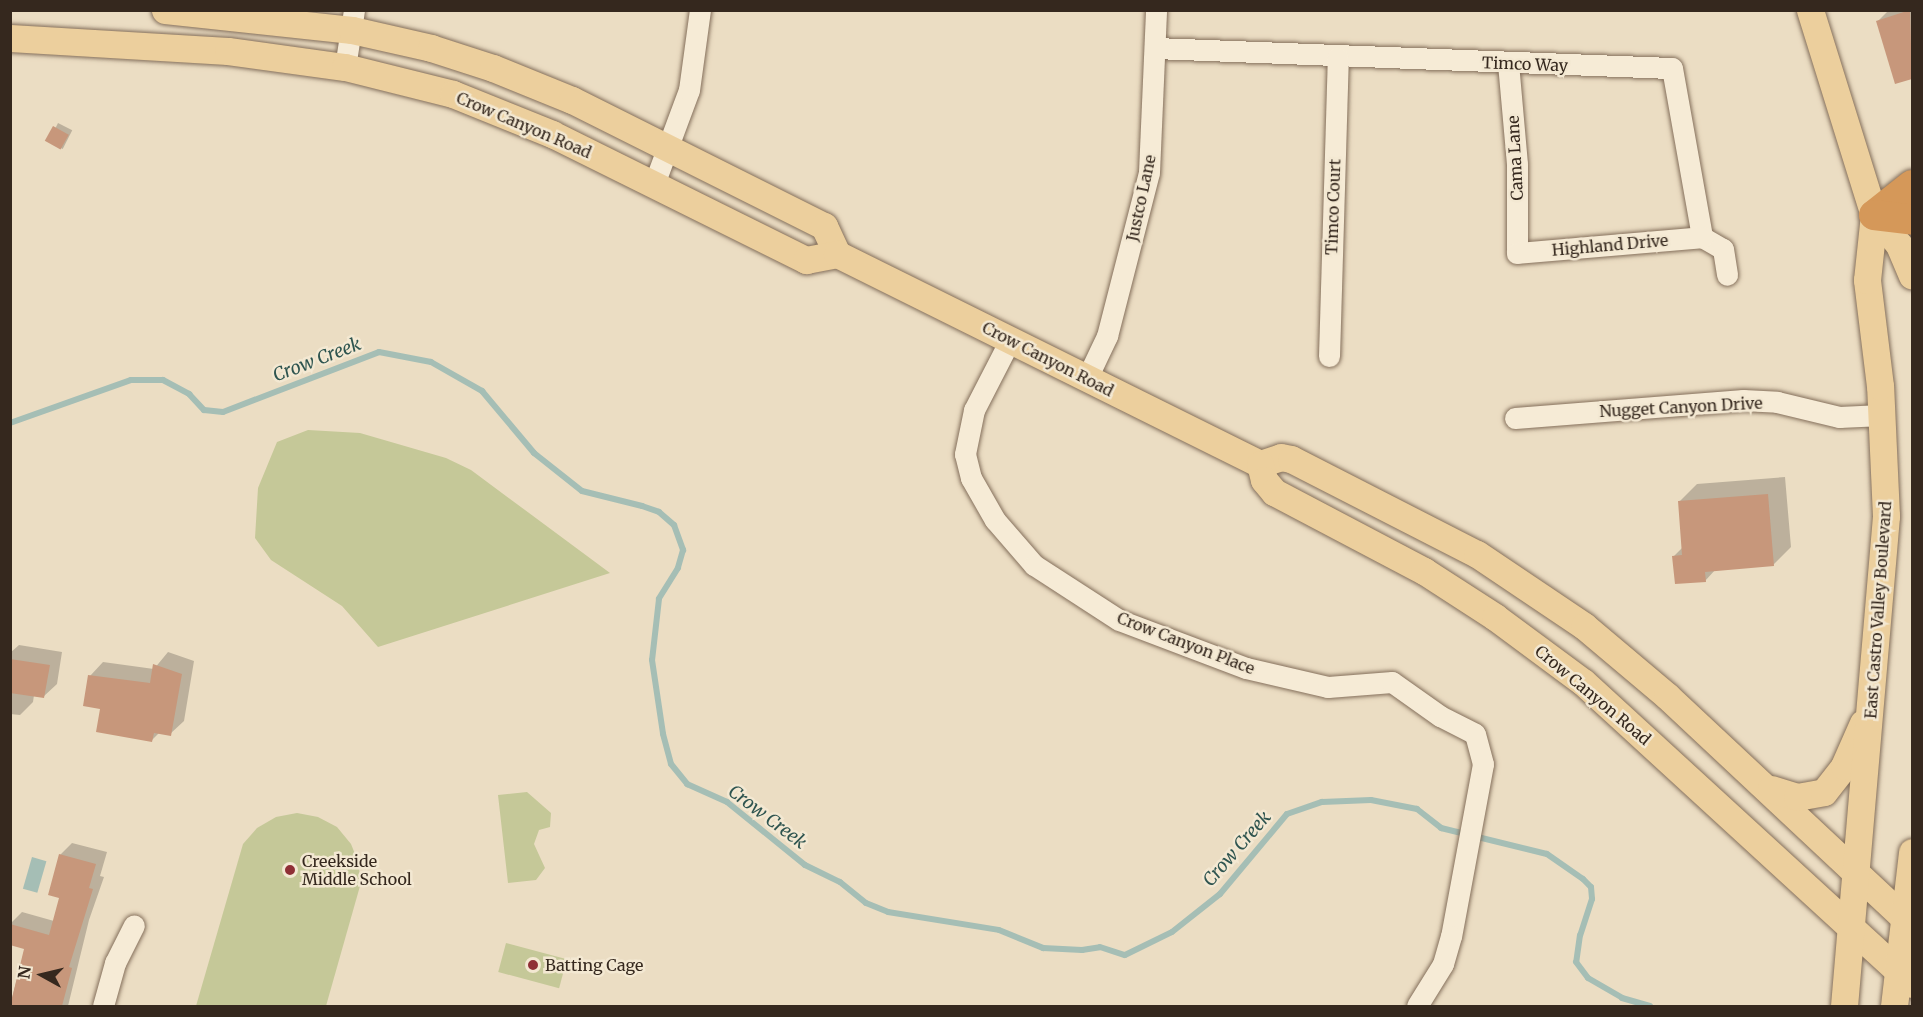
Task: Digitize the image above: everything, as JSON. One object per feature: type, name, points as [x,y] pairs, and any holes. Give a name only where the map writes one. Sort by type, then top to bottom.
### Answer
[{"type":"highway","points":[[1874,215],[1912,184]]},
{"type":"highway","points":[[1874,215],[1912,220]]},
{"type":"main road","points":[[165,10],[353,20],[513,75],[670,149],[824,226],[837,254]]},
{"type":"main road","name":"East Castro Valley Boulevard","points":[[1810,10],[1874,215],[1899,245],[1912,275]]},
{"type":"main road","name":"Crow Canyon Road","points":[[10,38],[228,51],[345,67],[412,82],[493,109],[654,184],[806,260],[837,254],[1087,378],[1260,464],[1264,480],[1274,492],[1424,571],[1566,669],[1905,978]]},
{"type":"main road","name":"East Castro Valley Boulevard","points":[[1844,1006],[1858,873],[1886,516],[1882,415],[1867,280],[1874,215]]},
{"type":"main road","points":[[1260,464],[1281,457],[1291,459],[1435,531],[1532,588],[1635,667],[1909,921]]},
{"type":"main road","points":[[1765,786],[1797,797],[1824,792],[1844,766],[1872,703]]},
{"type":"main road","points":[[1894,1006],[1905,978],[1912,852]]},
{"type":"street","points":[[654,184],[670,149],[688,90],[700,10]]},
{"type":"street","name":"Justco Lane","points":[[1087,378],[1107,336],[1145,195],[1151,153],[1156,10]]},
{"type":"street","points":[[345,67],[353,20]]},
{"type":"street","name":"Timco Way","points":[[1155,48],[1338,58],[1672,68],[1702,237]]},
{"type":"street","name":"Timco Court","points":[[1329,356],[1338,58]]},
{"type":"street","name":"Cama Lane","points":[[1508,63],[1517,164],[1517,253]]},
{"type":"street","points":[[1702,237],[1723,249],[1727,275]]},
{"type":"street","name":"Highland Drive","points":[[1517,253],[1702,237]]},
{"type":"street","name":"Crow Canyon Place","points":[[1010,340],[974,410],[965,454],[971,478],[995,520],[1034,565],[1119,620],[1246,668],[1329,687],[1392,682],[1440,716],[1475,734],[1481,747],[1480,778],[1448,951],[1418,1006]]},
{"type":"street","name":"Nugget Canyon Drive","points":[[1515,418],[1743,400],[1777,402],[1839,417],[1882,415]]},
{"type":"street","points":[[103,1006],[115,963],[134,925]]},
{"type":"green space","points":[[308,430],[360,433],[446,458],[471,470],[610,573],[378,647],[342,606],[271,560],[255,538],[258,488],[277,442]]},
{"type":"green space","points":[[527,792],[551,813],[550,827],[539,830],[534,844],[545,868],[536,880],[508,883],[498,795]]},
{"type":"green space","points":[[297,813],[318,817],[337,827],[351,844],[359,864],[360,886],[326,1006],[196,1006],[243,844],[257,828],[276,817]]},
{"type":"green space","name":"Batting Cage","points":[[506,943],[567,959],[559,988],[498,972]]},
{"type":"water","points":[[32,857],[46,861],[37,893],[23,889]]},
{"type":"building","points":[[1910,10],[1912,79],[1895,84],[1876,21]]},
{"type":"building","points":[[53,126],[69,135],[61,150],[45,141]]},
{"type":"building","points":[[1768,494],[1774,566],[1705,572],[1706,582],[1675,584],[1672,556],[1682,555],[1678,501]]},
{"type":"building","points":[[10,659],[50,665],[44,698],[10,693]]},
{"type":"building","points":[[153,664],[182,674],[171,736],[154,733],[152,742],[96,732],[100,709],[83,706],[88,675],[150,683]]},
{"type":"building","points":[[59,854],[96,864],[89,888],[93,889],[69,967],[72,968],[62,1006],[10,1006],[24,949],[10,945],[10,924],[49,935],[59,898],[48,895]]},
{"type":"waterway","name":"Crow Creek","points":[[10,423],[131,380],[163,380],[189,394],[204,410],[223,412],[379,352],[431,362],[482,391],[534,453],[582,491],[659,512],[674,525],[683,550],[678,568],[659,599],[652,660],[663,734],[671,764],[687,784],[727,802],[805,865],[840,882],[866,903],[888,912],[999,930],[1043,948],[1082,950],[1100,947],[1125,955],[1172,932],[1220,894],[1287,814],[1322,802],[1371,800],[1417,809],[1441,828],[1547,854],[1583,879],[1591,887],[1592,899],[1580,935],[1576,962],[1588,978],[1622,998],[1650,1006]]},
{"type":"place","name":"Creekside Middle School","points":[[290,870]]},
{"type":"place","name":"Batting Cage","points":[[533,965]]}]
